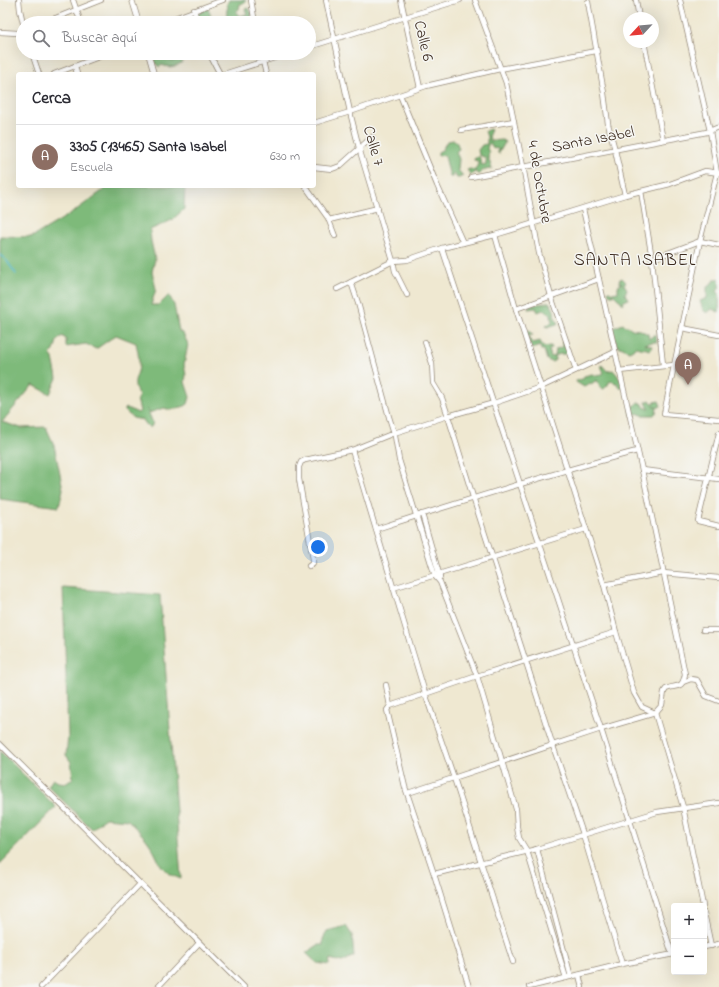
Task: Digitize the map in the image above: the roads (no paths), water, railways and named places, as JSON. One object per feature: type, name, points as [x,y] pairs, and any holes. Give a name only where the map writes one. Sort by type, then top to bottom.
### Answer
[{"type":"street","points":[[19,0],[21,16]]},
{"type":"street","points":[[73,0],[79,16]]},
{"type":"street","points":[[61,16],[101,0]]},
{"type":"street","points":[[132,0],[137,16]]},
{"type":"street","points":[[179,16],[223,0]]},
{"type":"street","points":[[251,0],[254,16]]},
{"type":"street","name":"Calle 7","points":[[326,0],[359,148],[378,208],[393,261],[394,271],[407,296]]},
{"type":"street","name":"Calle 6","points":[[401,0],[420,88]]},
{"type":"street","points":[[316,45],[460,0]]},
{"type":"street","name":"4 de Octubre","points":[[475,0],[506,83],[540,259],[576,370]]},
{"type":"street","points":[[636,0],[638,12]]},
{"type":"street","points":[[680,0],[718,173],[700,241],[664,414],[719,419]]},
{"type":"street","points":[[588,2],[608,124],[625,195]]},
{"type":"street","points":[[194,10],[196,16]]},
{"type":"street","points":[[0,32],[16,32]]},
{"type":"street","points":[[645,48],[663,140]]},
{"type":"street","points":[[316,122],[420,88],[500,69],[596,51]]},
{"type":"street","points":[[34,60],[38,72]]},
{"type":"street","points":[[59,72],[90,60]]},
{"type":"street","points":[[150,60],[153,72]]},
{"type":"street","points":[[213,60],[219,72]]},
{"type":"street","points":[[230,72],[269,60]]},
{"type":"street","points":[[263,62],[266,72]]},
{"type":"street","points":[[75,66],[76,72]]},
{"type":"street","points":[[400,95],[437,185],[463,243]]},
{"type":"street","points":[[461,130],[514,121]]},
{"type":"street","name":"Santa Isabel","points":[[471,177],[710,131],[719,127]]},
{"type":"street","points":[[316,168],[332,169],[340,166],[372,137]]},
{"type":"street","points":[[337,289],[393,261],[407,260],[442,248],[495,235],[625,195],[670,184],[705,171],[718,173]]},
{"type":"street","points":[[306,188],[329,220],[335,236]]},
{"type":"street","points":[[641,191],[652,259],[663,365]]},
{"type":"street","points":[[329,220],[378,208]]},
{"type":"street","points":[[583,209],[642,470],[685,674],[684,682]]},
{"type":"street","points":[[495,235],[516,309],[604,585],[634,693],[642,707],[656,713]]},
{"type":"street","points":[[652,259],[700,241],[719,245]]},
{"type":"street","points":[[442,248],[494,403],[519,484],[540,542],[628,820],[671,948]]},
{"type":"street","points":[[516,309],[599,279]]},
{"type":"street","points":[[351,282],[358,302],[394,433],[399,460],[434,576],[440,582]]},
{"type":"street","points":[[682,328],[719,335]]},
{"type":"street","points":[[425,342],[432,363],[433,383],[442,398],[553,746],[584,834],[622,964]]},
{"type":"street","points":[[309,566],[313,563],[313,559],[299,480],[299,466],[301,462],[352,450],[394,433],[494,403],[541,387],[615,352]]},
{"type":"street","points":[[619,371],[674,365]]},
{"type":"street","points":[[719,433],[698,521],[719,526]]},
{"type":"street","points":[[352,450],[425,693],[513,962]]},
{"type":"street","points":[[376,529],[473,497],[567,469],[637,451]]},
{"type":"street","points":[[642,470],[719,479]]},
{"type":"street","points":[[422,514],[440,574],[440,582],[476,676],[503,761],[516,809],[519,838],[527,851],[569,978]]},
{"type":"street","points":[[394,588],[586,529]]},
{"type":"street","points":[[604,585],[663,573],[719,578]]},
{"type":"street","points":[[703,630],[719,630]]},
{"type":"street","points":[[390,706],[476,676],[616,632]]},
{"type":"street","points":[[408,793],[503,761],[656,713],[662,705],[664,692],[666,689],[679,687],[684,682],[691,679],[696,680],[706,696],[719,701]]},
{"type":"street","points":[[386,685],[390,706],[387,710],[408,793],[469,987]]},
{"type":"street","points":[[656,713],[683,807],[702,903]]},
{"type":"street","points":[[0,744],[244,987]]},
{"type":"street","points":[[434,874],[537,849],[657,812],[683,807],[719,803]]},
{"type":"street","points":[[537,849],[569,978]]},
{"type":"street","points":[[42,987],[140,884]]},
{"type":"street","points":[[707,927],[711,946]]},
{"type":"street","points":[[158,987],[199,943]]},
{"type":"street","points":[[707,947],[719,944]]},
{"type":"street","points":[[529,987],[622,964],[671,954]]},
{"type":"street","points":[[579,975],[582,987]]},
{"type":"waterway","points":[[0,255],[7,261],[16,274]]},
{"type":"place","name":"3305 (13465) Santa Isabel","points":[[688,385]]},
{"type":"district","name":"SANTA ISABEL","points":[[635,260]]}]
